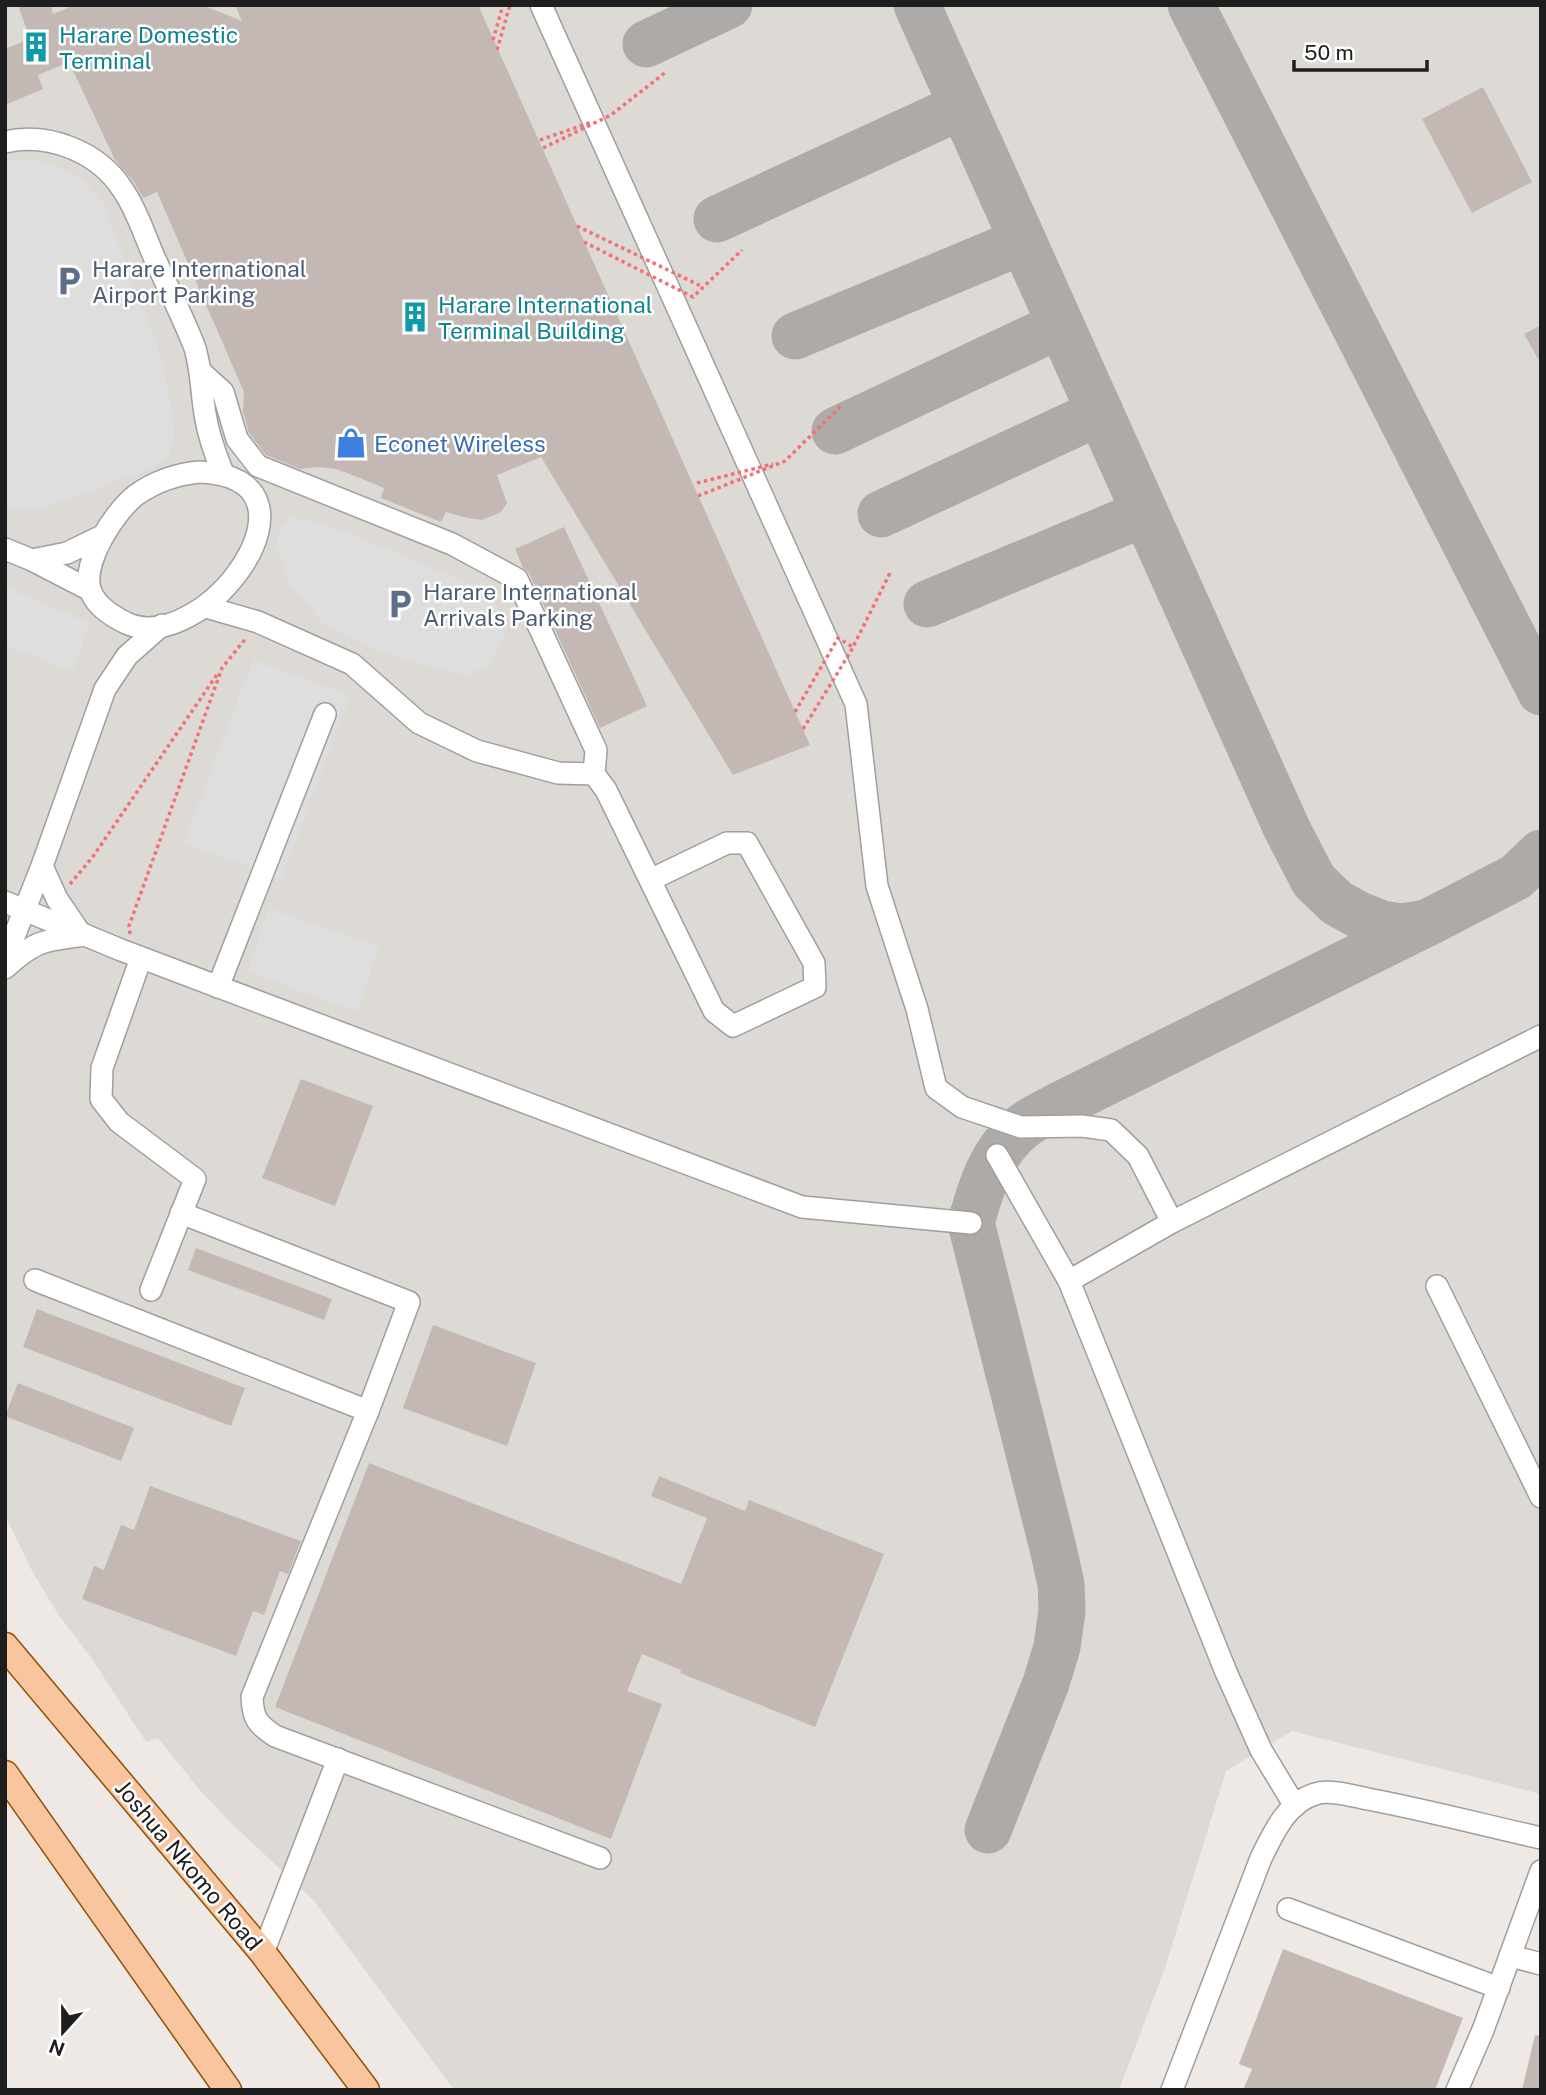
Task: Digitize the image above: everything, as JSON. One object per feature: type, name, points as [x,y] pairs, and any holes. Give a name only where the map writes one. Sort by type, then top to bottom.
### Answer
[{"type":"main road","name":"Joshua Nkomo Road","points":[[5,1646],[263,1953],[366,2090]]},
{"type":"main road","points":[[5,1774],[228,2090]]},
{"type":"street","points":[[541,5],[856,705],[877,886],[918,1009],[936,1088],[962,1107],[1021,1128],[1082,1126],[1111,1130],[1139,1156],[1172,1222]]},
{"type":"street","points":[[5,142],[18,139],[45,141],[82,153],[95,160],[124,190],[184,320],[202,373],[205,416],[223,473]]},
{"type":"street","points":[[202,373],[223,393],[237,439],[258,466],[452,544],[517,579],[596,750],[594,774],[606,790],[714,1011],[733,1026],[815,987],[814,963],[747,843],[727,843],[650,880]]},
{"type":"street","points":[[5,549],[90,590],[102,608],[112,616],[131,625],[162,625],[206,607],[233,578],[250,554],[261,526],[260,512],[248,488],[238,479],[223,473],[182,474],[149,487],[127,505],[102,536],[91,570],[90,590]]},
{"type":"street","points":[[32,560],[67,553],[102,536]]},
{"type":"street","points":[[206,607],[258,622],[352,664],[419,723],[477,751],[558,773],[594,774]]},
{"type":"street","points":[[5,959],[14,905],[42,866],[105,689],[127,656],[162,625]]},
{"type":"street","points":[[218,986],[325,714]]},
{"type":"street","points":[[42,866],[57,899],[84,934]]},
{"type":"street","points":[[14,905],[141,958],[802,1207],[971,1223]]},
{"type":"street","points":[[5,968],[41,941],[84,934]]},
{"type":"street","points":[[141,958],[102,1068],[101,1099],[119,1122],[195,1179],[151,1290]]},
{"type":"street","points":[[1069,1281],[1172,1222],[1541,1036]]},
{"type":"street","points":[[996,1155],[1069,1281],[1226,1672],[1261,1750],[1295,1806]]},
{"type":"street","points":[[181,1213],[410,1302],[252,1697],[259,1726],[275,1736],[600,1858]]},
{"type":"street","points":[[34,1280],[368,1411]]},
{"type":"street","points":[[1437,1286],[1541,1497]]},
{"type":"street","points":[[263,1953],[338,1759]]},
{"type":"street","points":[[1172,2090],[1261,1858],[1279,1822],[1295,1806],[1315,1793],[1339,1794],[1541,1838]]},
{"type":"street","points":[[1457,2090],[1499,1988],[1541,1871]]},
{"type":"street","points":[[1288,1909],[1499,1988]]},
{"type":"street","points":[[1511,1956],[1541,1965]]},
{"type":"path","points":[[493,40],[503,5]]},
{"type":"path","points":[[497,50],[510,5]]},
{"type":"path","points":[[543,148],[611,115],[666,72]]},
{"type":"path","points":[[540,140],[611,115]]},
{"type":"path","points":[[577,226],[703,287]]},
{"type":"path","points":[[584,242],[693,297],[743,250]]},
{"type":"path","points":[[698,496],[785,461],[842,405]]},
{"type":"path","points":[[697,483],[785,461]]},
{"type":"path","points":[[803,729],[853,647],[890,573]]},
{"type":"path","points":[[57,899],[92,858],[222,668],[258,622]]},
{"type":"path","points":[[795,712],[838,638],[853,647]]},
{"type":"path","points":[[141,958],[132,945],[129,926],[222,668]]},
{"type":"shaded area","points":[[5,5],[1541,5],[1541,1794],[1292,1731],[1226,1771],[1165,1968],[1119,2090],[454,2090],[314,1901],[229,1821],[158,1738],[146,1742],[90,1656],[58,1614],[32,1571],[5,1515]]},
{"type":"shaded area","name":"Harare International Airport Parking","points":[[5,160],[37,160],[77,175],[103,202],[163,361],[175,432],[169,455],[156,466],[45,508],[24,510],[5,506]]},
{"type":"shaded area","name":"Harare International Arrivals Parking","points":[[289,517],[322,523],[486,590],[503,618],[504,640],[489,665],[466,675],[399,658],[322,623],[289,584],[276,546],[280,527]]},
{"type":"shaded area","points":[[5,587],[89,623],[73,671],[5,645]]},
{"type":"shaded area","points":[[253,660],[350,696],[281,879],[184,843]]},
{"type":"shaded area","points":[[269,908],[379,947],[357,1011],[247,972]]},
{"type":"building","name":"Harare International Terminal Building","points":[[18,5],[51,5],[53,14],[75,5],[202,5],[242,21],[235,5],[478,5],[810,745],[733,775],[541,457],[497,475],[507,503],[501,512],[482,520],[446,512],[441,522],[381,498],[384,488],[355,476],[336,469],[300,469],[266,455],[249,433],[243,412],[244,392],[157,192],[143,198],[134,182],[115,160],[69,62],[38,75],[43,89],[5,105],[5,49],[30,39]]},
{"type":"building","points":[[1483,87],[1532,182],[1472,213],[1422,119]]},
{"type":"building","points":[[1541,325],[1541,364],[1524,334]]},
{"type":"building","points":[[564,527],[647,706],[600,728],[529,573],[523,568],[515,549]]},
{"type":"building","points":[[301,1079],[373,1106],[335,1206],[262,1178]]},
{"type":"building","points":[[196,1248],[332,1299],[324,1320],[188,1270]]},
{"type":"building","points":[[37,1309],[245,1388],[231,1426],[23,1347]]},
{"type":"building","points":[[433,1325],[536,1363],[507,1446],[403,1408]]},
{"type":"building","points":[[18,1383],[134,1428],[121,1461],[5,1416]]},
{"type":"building","points":[[369,1463],[681,1584],[707,1518],[651,1496],[659,1476],[745,1511],[749,1500],[884,1554],[815,1727],[680,1673],[681,1670],[642,1654],[627,1691],[662,1704],[611,1839],[275,1707]]},
{"type":"building","points":[[150,1486],[301,1541],[288,1574],[280,1571],[264,1615],[253,1611],[236,1656],[82,1599],[94,1566],[104,1570],[121,1525],[134,1530]]},
{"type":"building","points":[[1283,1949],[1463,2018],[1435,2090],[1243,2090],[1252,2069],[1239,2064]]},
{"type":"building","points":[[1535,2035],[1541,2036],[1541,2090],[1522,2090]]},
{"type":"taxiway","points":[[646,44],[729,5]]},
{"type":"taxiway","points":[[917,5],[1287,829],[1314,881],[1337,903],[1359,915],[1382,924],[1401,927],[1427,923],[1516,877],[1541,853]]},
{"type":"taxiway","points":[[1191,5],[1541,692]]},
{"type":"taxiway","points":[[717,219],[962,106]]},
{"type":"taxiway","points":[[795,336],[1023,241]]},
{"type":"taxiway","points":[[835,431],[1060,325]]},
{"type":"taxiway","points":[[881,514],[1100,412]]},
{"type":"taxiway","points":[[927,604],[1145,513]]},
{"type":"taxiway","points":[[988,1830],[1046,1683],[1057,1647],[1062,1611],[1061,1584],[1053,1548],[971,1223],[988,1171],[1002,1148],[1034,1119],[1423,925]]},
{"type":"place","name":"Harare Domestic Terminal","points":[[36,47]]},
{"type":"place","name":"Harare International Airport Parking","points":[[69,281]]},
{"type":"place","name":"Harare International Terminal Building","points":[[415,317]]},
{"type":"place","name":"Econet Wireless","points":[[351,443]]},
{"type":"place","name":"Harare International Arrivals Parking","points":[[400,604]]}]
